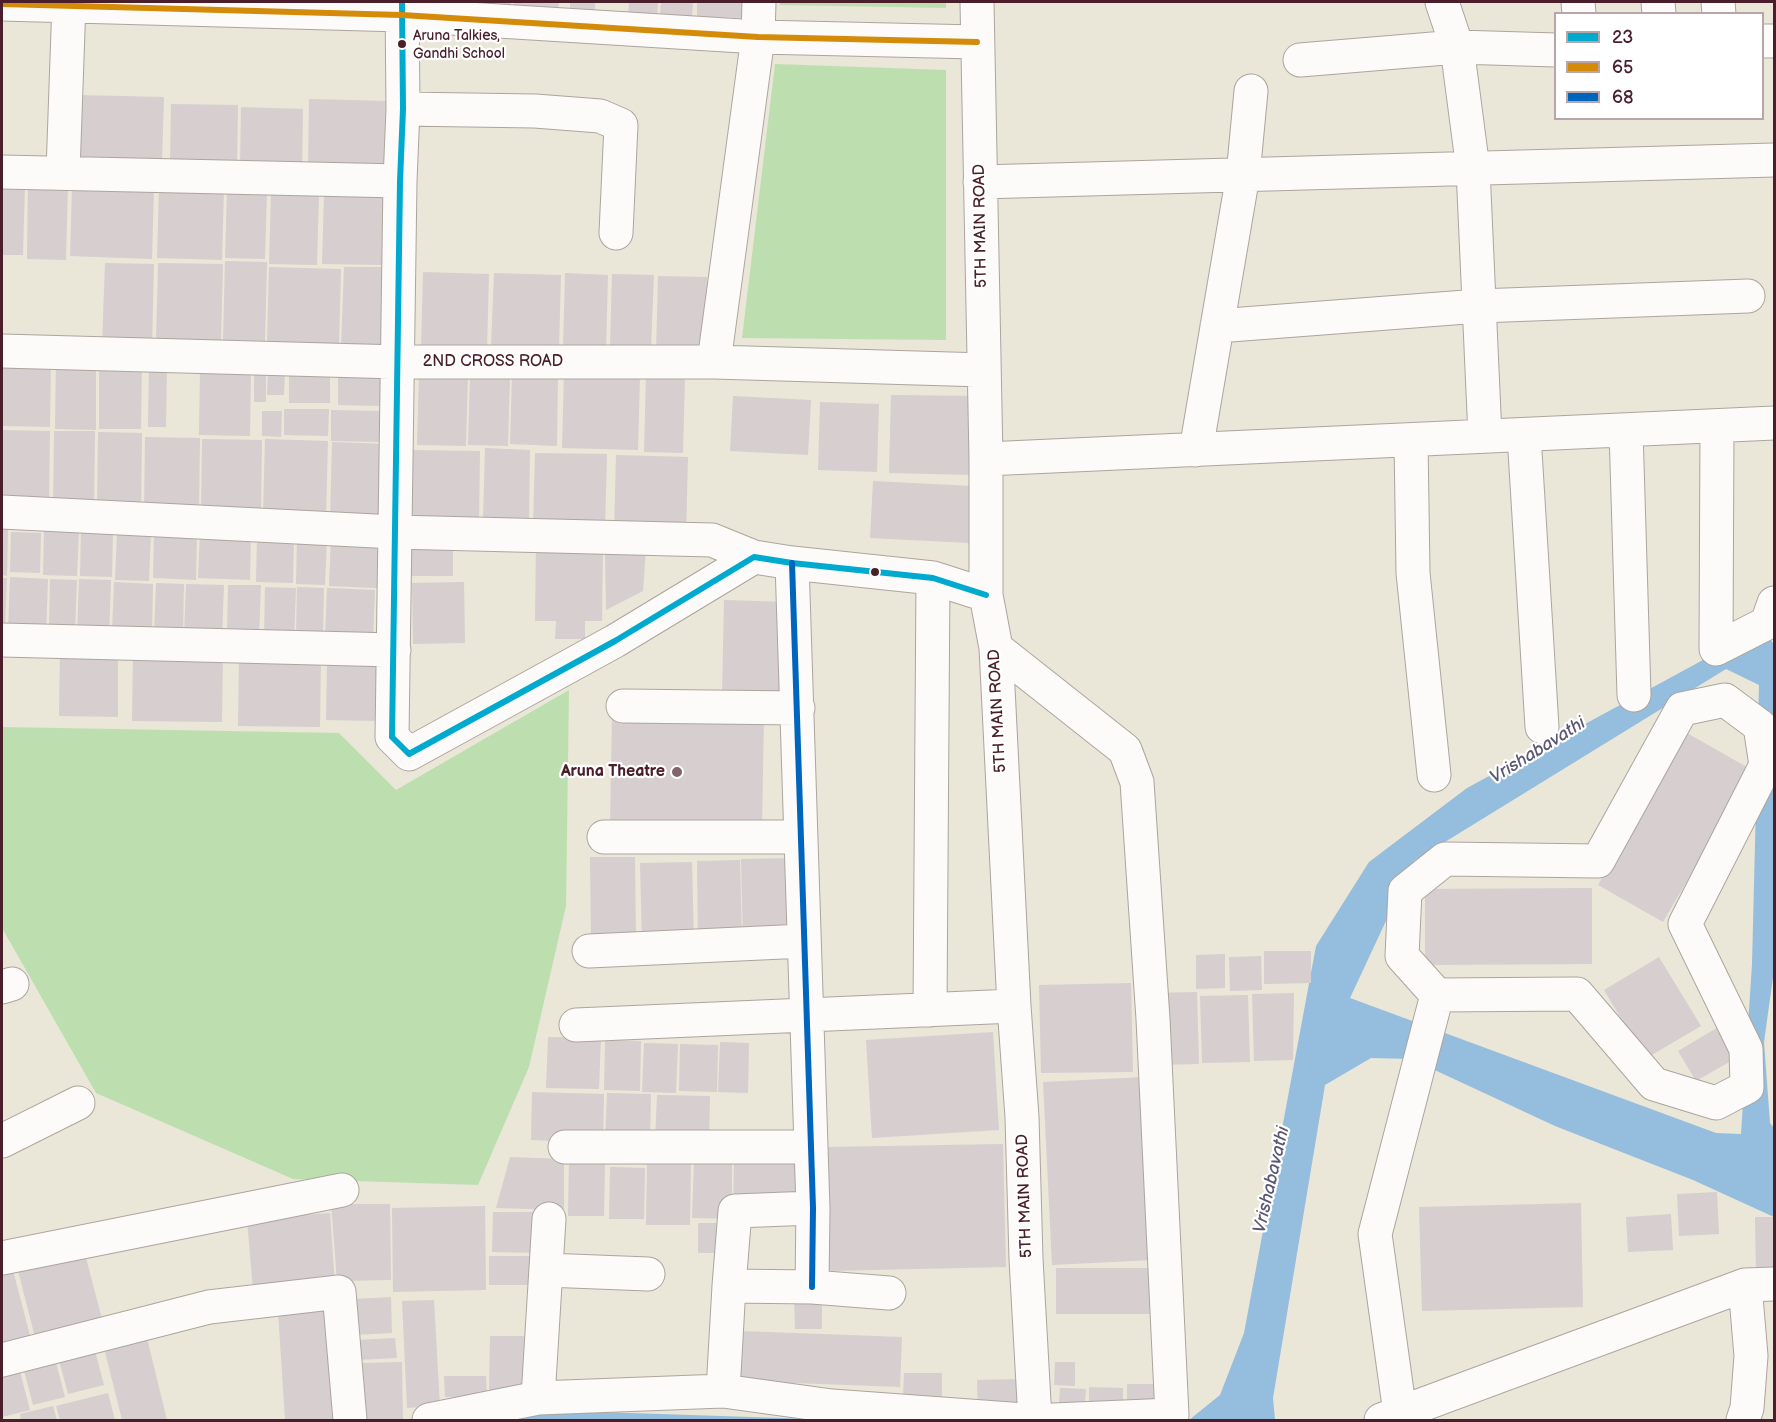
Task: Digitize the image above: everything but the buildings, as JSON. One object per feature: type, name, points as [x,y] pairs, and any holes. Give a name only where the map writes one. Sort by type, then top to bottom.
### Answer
[{"type":"street","points":[[714,362],[758,38],[759,2]]},
{"type":"street","name":"5TH MAIN ROAD","points":[[977,2],[986,459],[986,595],[996,648],[1014,1006],[1022,1118],[1026,1259],[1035,1420]]},
{"type":"street","points":[[1442,2],[1457,47],[1473,169],[1485,436]]},
{"type":"street","points":[[63,172],[69,3]]},
{"type":"street","points":[[2,4],[402,8],[758,38],[977,42]]},
{"type":"street","points":[[402,8],[403,109],[392,737],[409,754],[615,641],[754,557]]},
{"type":"street","points":[[1300,60],[1457,47],[1554,50]]},
{"type":"street","points":[[1196,450],[1243,175],[1251,91]]},
{"type":"street","points":[[403,109],[546,112],[600,116],[621,125],[616,233]]},
{"type":"street","points":[[980,182],[1774,160]]},
{"type":"street","points":[[2,172],[400,181]]},
{"type":"street","points":[[1217,326],[1479,306],[1748,296]]},
{"type":"street","name":"2ND CROSS ROAD","points":[[2,351],[399,362],[714,362],[984,370]]},
{"type":"street","points":[[986,459],[1774,423]]},
{"type":"street","points":[[1717,426],[1716,649],[1767,623],[1774,603]]},
{"type":"street","points":[[1626,430],[1634,695]]},
{"type":"street","points":[[1524,435],[1542,728]]},
{"type":"street","points":[[1411,440],[1413,573],[1434,775]]},
{"type":"street","points":[[2,512],[395,532],[712,540],[754,557],[933,578],[986,595]]},
{"type":"street","points":[[792,563],[813,1209],[812,1287]]},
{"type":"street","points":[[930,1010],[933,578]]},
{"type":"street","points":[[2,640],[394,651]]},
{"type":"street","points":[[996,648],[1125,750],[1137,782],[1152,1018],[1172,1415],[1053,1420]]},
{"type":"street","points":[[1725,700],[1760,726],[1766,765],[1685,924],[1746,1049],[1747,1087],[1716,1103],[1654,1084],[1577,994],[1437,995],[1402,956],[1405,891],[1445,859],[1598,861],[1683,709],[1725,700]]},
{"type":"street","points":[[623,706],[798,708]]},
{"type":"street","points":[[604,837],[801,837]]},
{"type":"street","points":[[589,951],[804,941]]},
{"type":"street","points":[[1437,995],[1375,1234],[1390,1417],[1760,1284],[1747,1408],[1743,1420]]},
{"type":"street","points":[[576,1025],[1014,1006]]},
{"type":"street","points":[[2,1141],[78,1103]]},
{"type":"street","points":[[565,1147],[810,1147]]},
{"type":"street","points":[[2,1258],[342,1190]]},
{"type":"street","points":[[723,1391],[735,1211],[813,1209]]},
{"type":"street","points":[[538,1398],[549,1220]]},
{"type":"street","points":[[546,1270],[648,1274]]},
{"type":"street","points":[[729,1286],[812,1287],[890,1293]]},
{"type":"street","points":[[2,1360],[208,1306],[339,1292],[350,1420]]},
{"type":"street","points":[[429,1420],[538,1398],[723,1391],[832,1406],[1024,1420]]},
{"type":"green space","points":[[780,2],[946,2],[946,8],[780,5]]},
{"type":"green space","points":[[775,64],[946,70],[946,340],[742,338]]},
{"type":"green space","points":[[569,690],[566,906],[529,1067],[478,1185],[293,1179],[96,1093],[2,928],[2,727],[339,733],[396,790]]},
{"type":"water","name":"Vrishabavathi","points":[[1762,628],[1773,643],[1774,970],[1764,1042],[1770,1123],[1774,1128],[1774,1217],[1693,1180],[1555,1126],[1411,1059],[1371,1058],[1325,1085],[1273,1398],[1275,1420],[1189,1420],[1220,1395],[1244,1333],[1316,946],[1369,862],[1467,788]],"holes":[[[1726,669],[1759,685],[1752,964],[1741,1134],[1716,1133],[1350,998],[1414,861]]]},
{"type":"water","points":[[537,1410],[843,1420],[464,1420]]},
{"type":"transit line","name":"23","points":[[402,2],[403,109],[392,737],[409,754],[615,641],[754,557],[933,578],[986,595]]},
{"type":"transit line","name":"65","points":[[2,4],[402,15],[758,37],[977,42]]},
{"type":"transit line","name":"68","points":[[792,563],[813,1208],[812,1287]]},
{"type":"place","name":"Aruna Talkies, Gandhi School","points":[[402,44]]},
{"type":"place","name":"Aruna Theatre","points":[[677,772]]}]
